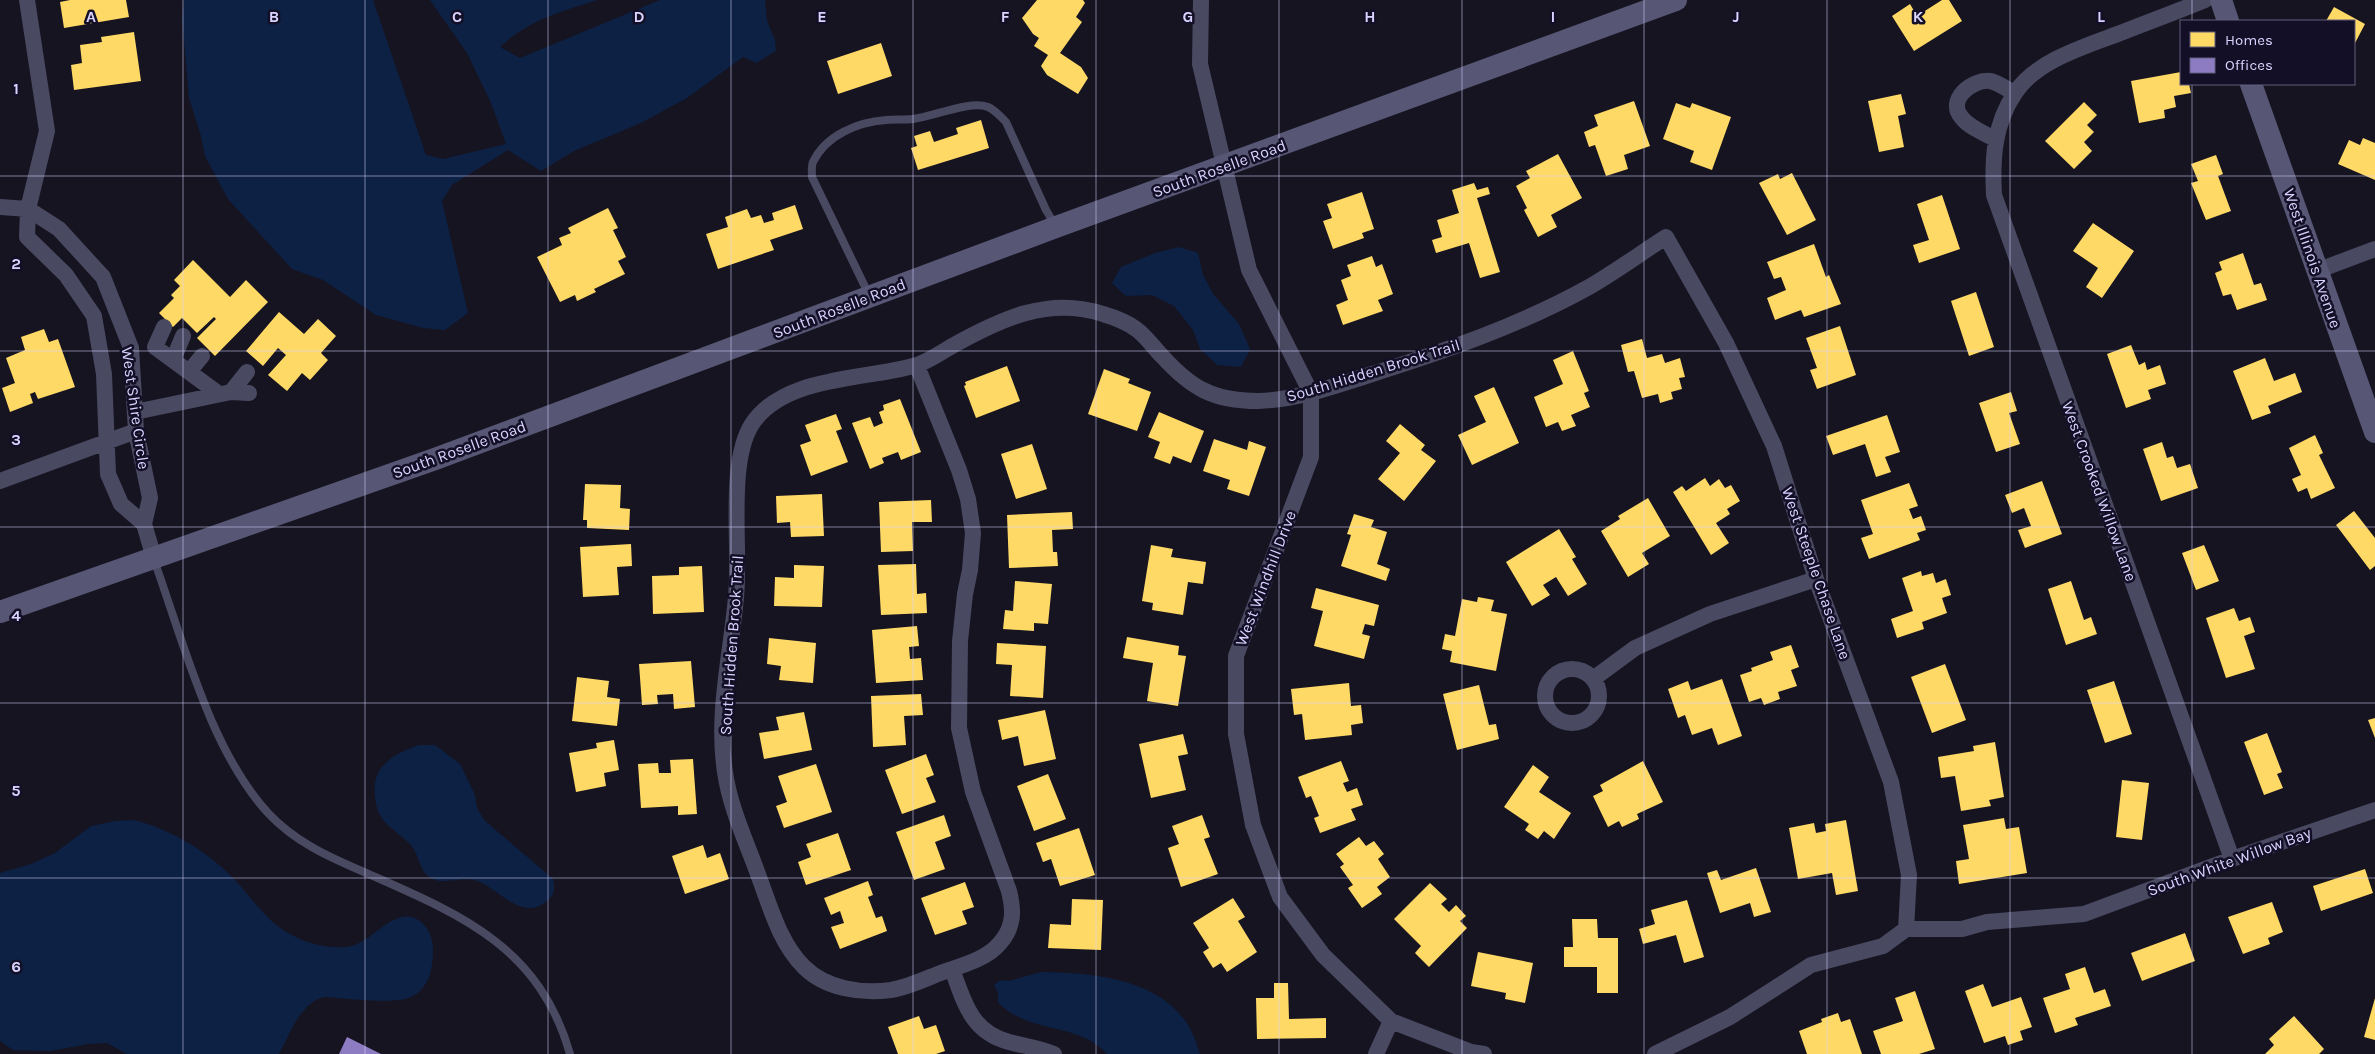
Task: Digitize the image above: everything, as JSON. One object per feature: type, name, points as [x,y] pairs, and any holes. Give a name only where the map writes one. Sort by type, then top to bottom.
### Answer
[{"type":"main road","name":"South Roselle Road","points":[[0,612],[435,459],[1056,227],[1676,0]]},
{"type":"main road","points":[[2221,0],[2228,20]]},
{"type":"main road","name":"West Illinois Avenue","points":[[2251,85],[2319,270],[2375,432]]},
{"type":"street","name":"West Shire Circle","points":[[27,0],[47,131],[28,209],[27,237],[66,275],[94,316],[104,374],[108,474],[121,504],[144,524]]},
{"type":"street","name":"West Windhill Drive","points":[[1201,0],[1200,64],[1226,166],[1249,270],[1311,393],[1311,457],[1236,656],[1236,734],[1253,825],[1280,897],[1323,956],[1391,1021]]},
{"type":"street","name":"West Crooked Willow Lane","points":[[2205,0],[2064,56],[2048,63],[2032,75],[2014,93],[2001,120],[1995,139],[1992,164],[1994,195],[2232,859]]},
{"type":"street","points":[[1995,139],[1971,126],[1960,117],[1957,103],[1964,90],[1974,83],[1990,81],[2014,93]]},
{"type":"street","name":"West Shire Circle","points":[[0,207],[28,209],[59,229],[103,277],[130,348],[136,431],[150,498],[144,524],[154,558]]},
{"type":"street","name":"South Hidden Brook Trail","points":[[917,366],[959,470],[968,499],[973,532],[970,570],[965,594],[960,641],[959,728],[973,792],[1009,892],[1013,908],[1012,923],[1003,940],[990,954],[895,989],[873,991],[847,989],[807,970],[788,948],[776,923],[733,803],[725,774],[723,706],[739,570],[737,474],[743,444],[753,423],[771,405],[791,393],[814,386],[917,366],[998,321],[1049,307],[1079,308],[1104,314],[1135,328],[1181,377],[1204,392],[1231,399],[1258,401],[1311,393],[1492,333],[1589,287],[1666,237]]},
{"type":"street","name":"West Steeple Chase Lane","points":[[1666,237],[1726,342],[1774,446],[1816,579],[1891,782],[1909,875],[1906,929]]},
{"type":"street","points":[[2319,270],[2375,249]]},
{"type":"street","points":[[164,327],[155,347],[189,372],[225,393]]},
{"type":"street","points":[[173,360],[183,336]]},
{"type":"street","points":[[189,372],[202,356]]},
{"type":"street","points":[[225,393],[247,372]]},
{"type":"street","points":[[135,412],[225,393],[248,393]]},
{"type":"street","points":[[0,481],[136,431]]},
{"type":"street","points":[[1593,680],[1643,644],[1710,614],[1816,579]]},
{"type":"street","name":"South White Willow Bay","points":[[1906,929],[1962,929],[1987,922],[2084,914],[2232,859],[2375,810]]},
{"type":"street","points":[[1655,1054],[1730,1017],[1811,965],[1883,946],[1906,929]]},
{"type":"street","points":[[952,969],[968,1010],[977,1024],[990,1036],[1054,1054]]},
{"type":"street","points":[[1376,1054],[1391,1021],[1471,1052],[1484,1054]]},
{"type":"lane","points":[[870,296],[812,177],[812,163],[843,130],[852,126],[885,120],[912,119],[972,106],[987,106],[997,112],[1006,122],[1046,210],[1056,227]]},
{"type":"lane","points":[[154,558],[205,705],[223,746],[246,784],[268,813],[294,838],[326,856],[432,902],[464,920],[498,944],[520,962],[538,983],[554,1009],[570,1054]]},
{"type":"water","points":[[184,0],[373,0],[426,155],[443,159],[506,144],[491,103],[467,53],[430,0],[598,0],[534,23],[500,47],[520,58],[660,0],[765,0],[767,21],[775,40],[776,51],[756,63],[743,57],[687,98],[641,123],[574,151],[541,171],[508,150],[452,185],[442,201],[468,313],[445,330],[423,328],[376,315],[323,280],[292,269],[228,199],[205,156],[189,98],[182,18]]},
{"type":"water","points":[[1179,247],[1198,253],[1203,275],[1214,295],[1239,324],[1250,349],[1241,367],[1217,365],[1200,349],[1193,330],[1174,306],[1152,295],[1126,296],[1112,283],[1121,267],[1155,253]]},
{"type":"water","points":[[419,745],[435,745],[460,764],[475,795],[477,808],[484,820],[553,879],[554,891],[548,900],[538,906],[529,908],[511,902],[474,880],[439,881],[426,874],[413,848],[382,818],[375,797],[375,786],[380,769],[393,757]]},
{"type":"water","points":[[115,821],[138,821],[177,836],[209,857],[228,873],[272,921],[304,941],[328,947],[352,946],[360,943],[396,919],[415,918],[424,925],[431,938],[433,958],[428,979],[416,994],[393,1001],[324,997],[316,1000],[302,1012],[279,1054],[127,1054],[107,1043],[89,1044],[50,1051],[13,1050],[0,1041],[0,873],[31,864],[55,853],[91,826]]},
{"type":"water","points":[[1041,972],[1099,976],[1137,986],[1155,994],[1171,1005],[1187,1023],[1192,1031],[1200,1054],[1107,1054],[1096,1044],[1083,1037],[1023,1019],[1010,1012],[998,1002],[998,993],[994,985],[1000,980],[1009,981]]},
{"type":"building: Homes","points":[[70,0],[126,0],[129,17],[64,28],[60,2]]},
{"type":"building: Homes","points":[[1037,0],[1083,0],[1085,3],[1076,17],[1082,22],[1060,53],[1081,67],[1088,78],[1078,94],[1047,75],[1041,66],[1048,55],[1034,46],[1039,38],[1033,34],[1022,18]]},
{"type":"building: Homes","points":[[1942,0],[1949,0],[1962,21],[1914,51],[1892,16],[1910,4],[1917,16]]},
{"type":"building: Homes","points":[[2334,7],[2365,24],[2355,43],[2355,20],[2327,20]]},
{"type":"building: Homes","points":[[134,32],[141,81],[74,90],[71,65],[82,63],[80,45],[102,42],[101,37]]},
{"type":"building: Homes","points":[[881,43],[892,76],[838,94],[827,61]]},
{"type":"building: Homes","points":[[2180,72],[2180,85],[2189,85],[2191,93],[2174,96],[2176,107],[2164,110],[2165,118],[2139,123],[2131,81]]},
{"type":"building: Homes","points":[[1901,94],[1906,114],[1898,116],[1904,147],[1879,152],[1868,101]]},
{"type":"building: Homes","points":[[1634,101],[1650,146],[1624,155],[1628,169],[1606,176],[1595,145],[1589,147],[1584,132],[1598,126],[1594,115]]},
{"type":"building: Homes","points":[[2084,102],[2097,115],[2087,125],[2094,132],[2084,142],[2092,151],[2074,169],[2045,141]]},
{"type":"building: Homes","points":[[1676,103],[1690,108],[1692,103],[1731,117],[1712,170],[1690,162],[1694,151],[1663,139]]},
{"type":"building: Homes","points":[[981,120],[989,148],[918,170],[911,148],[917,146],[914,136],[930,131],[934,142],[958,134],[956,128]]},
{"type":"building: Homes","points":[[2363,138],[2375,143],[2375,180],[2338,164],[2349,140],[2360,145]]},
{"type":"building: Homes","points":[[1558,154],[1582,198],[1551,215],[1557,227],[1538,237],[1524,210],[1527,208],[1516,186],[1530,178],[1526,171]]},
{"type":"building: Homes","points":[[2216,155],[2223,174],[2218,176],[2231,211],[2206,220],[2191,183],[2198,181],[2191,164]]},
{"type":"building: Homes","points":[[1792,173],[1816,220],[1787,235],[1759,183],[1778,174],[1780,179]]},
{"type":"building: Homes","points":[[1474,183],[1477,190],[1488,187],[1490,194],[1477,198],[1500,272],[1480,278],[1469,243],[1436,253],[1432,240],[1442,237],[1437,220],[1459,213],[1452,190]]},
{"type":"building: Homes","points":[[1362,192],[1374,229],[1362,233],[1364,238],[1333,249],[1323,221],[1332,218],[1327,204]]},
{"type":"building: Homes","points":[[1942,195],[1960,249],[1919,263],[1913,245],[1929,240],[1917,204]]},
{"type":"building: Homes","points":[[795,205],[803,229],[770,240],[774,250],[718,269],[706,234],[728,227],[725,217],[747,209],[751,218],[761,215],[764,223],[774,220],[772,213]]},
{"type":"building: Homes","points":[[608,208],[618,228],[613,230],[626,257],[618,261],[625,274],[594,289],[596,292],[577,301],[575,295],[560,302],[537,257],[562,245],[559,238],[571,233],[568,228]]},
{"type":"building: Homes","points":[[2093,223],[2134,251],[2102,298],[2086,287],[2098,268],[2073,251]]},
{"type":"building: Homes","points":[[1814,244],[1826,277],[1829,275],[1841,304],[1804,317],[1801,310],[1775,320],[1767,298],[1786,290],[1781,277],[1774,279],[1767,262]]},
{"type":"building: Homes","points":[[2243,253],[2254,285],[2261,283],[2267,300],[2237,310],[2231,294],[2223,296],[2215,273],[2222,270],[2219,262]]},
{"type":"building: Homes","points":[[1372,256],[1376,267],[1382,264],[1393,294],[1378,300],[1383,311],[1343,325],[1336,305],[1348,300],[1341,280],[1351,276],[1347,265]]},
{"type":"building: Homes","points":[[193,260],[230,297],[246,280],[268,302],[215,356],[197,338],[216,319],[214,317],[197,333],[182,318],[173,327],[159,313],[174,298],[171,295],[180,286],[174,280]]},
{"type":"building: Homes","points":[[1976,292],[1994,347],[1969,356],[1951,301]]},
{"type":"building: Homes","points":[[279,312],[304,334],[318,319],[336,336],[321,353],[328,360],[310,380],[302,373],[287,391],[268,375],[286,355],[278,348],[263,366],[246,351]]},
{"type":"building: Homes","points":[[1840,326],[1856,375],[1817,389],[1810,370],[1817,368],[1806,338]]},
{"type":"building: Homes","points":[[44,329],[49,342],[58,339],[75,387],[38,399],[35,392],[30,394],[33,403],[10,412],[2,388],[15,383],[6,358],[25,350],[21,337]]},
{"type":"building: Homes","points":[[1642,339],[1647,358],[1662,354],[1665,363],[1680,358],[1685,377],[1679,378],[1682,389],[1671,392],[1673,399],[1660,403],[1658,394],[1642,398],[1634,371],[1628,372],[1621,345]]},
{"type":"building: Homes","points":[[2131,345],[2139,365],[2145,362],[2147,370],[2160,365],[2166,384],[2148,390],[2151,399],[2126,408],[2107,354]]},
{"type":"building: Homes","points":[[1573,351],[1589,391],[1584,393],[1590,407],[1571,415],[1576,426],[1562,431],[1558,422],[1546,427],[1534,397],[1563,384],[1553,360]]},
{"type":"building: Homes","points":[[2265,358],[2274,381],[2295,373],[2302,392],[2268,406],[2271,413],[2252,420],[2233,371]]},
{"type":"building: Homes","points":[[1007,366],[1020,401],[976,418],[964,386],[966,385],[965,382]]},
{"type":"building: Homes","points":[[1104,369],[1130,379],[1128,383],[1151,392],[1137,431],[1088,414]]},
{"type":"building: Homes","points":[[1494,387],[1519,443],[1472,465],[1458,435],[1486,422],[1474,396]]},
{"type":"building: Homes","points":[[2011,392],[2017,411],[2009,413],[2020,444],[1996,452],[1979,403]]},
{"type":"building: Homes","points":[[900,399],[921,452],[901,460],[898,452],[882,458],[884,463],[870,469],[852,423],[870,417],[874,427],[883,423],[879,412],[884,410],[883,405]]},
{"type":"building: Homes","points":[[1159,412],[1204,431],[1191,463],[1173,456],[1170,464],[1154,458],[1160,442],[1148,437]]},
{"type":"building: Homes","points":[[836,414],[842,429],[836,431],[848,462],[811,476],[800,445],[811,441],[805,425]]},
{"type":"building: Homes","points":[[1887,415],[1900,452],[1885,457],[1891,472],[1876,477],[1865,444],[1833,455],[1826,436]]},
{"type":"building: Homes","points":[[1400,424],[1425,445],[1421,450],[1436,461],[1404,501],[1378,479],[1400,453],[1386,441]]},
{"type":"building: Homes","points":[[2315,435],[2323,453],[2319,455],[2335,488],[2311,499],[2307,488],[2298,492],[2292,479],[2301,475],[2289,448]]},
{"type":"building: Homes","points":[[1214,439],[1247,450],[1249,441],[1266,447],[1249,496],[1227,489],[1230,480],[1203,471]]},
{"type":"building: Homes","points":[[2162,442],[2167,458],[2173,456],[2177,468],[2190,464],[2198,488],[2161,501],[2143,449]]},
{"type":"building: Homes","points":[[1032,444],[1047,489],[1016,499],[1001,454]]},
{"type":"building: Homes","points":[[1705,478],[1710,486],[1719,479],[1725,488],[1731,485],[1740,501],[1727,509],[1730,514],[1716,523],[1729,543],[1711,555],[1673,492],[1682,486],[1686,491]]},
{"type":"building: Homes","points":[[2042,481],[2062,534],[2025,548],[2018,530],[2031,526],[2024,508],[2012,513],[2005,495]]},
{"type":"building: Homes","points":[[1909,483],[1918,506],[1909,509],[1913,519],[1921,516],[1926,530],[1917,533],[1920,540],[1869,559],[1861,538],[1873,534],[1861,500]]},
{"type":"building: Homes","points":[[585,484],[621,485],[620,508],[630,509],[629,530],[587,528],[587,520],[583,520]]},
{"type":"building: Homes","points":[[822,494],[824,536],[791,537],[790,522],[777,523],[776,496]]},
{"type":"building: Homes","points":[[1648,498],[1670,536],[1642,553],[1649,564],[1628,577],[1601,531],[1620,519],[1618,516]]},
{"type":"building: Homes","points":[[931,500],[932,522],[912,522],[913,551],[881,552],[879,502]]},
{"type":"building: Homes","points":[[2354,511],[2375,538],[2375,566],[2370,570],[2336,525]]},
{"type":"building: Homes","points":[[1072,512],[1073,529],[1052,530],[1053,552],[1057,552],[1058,566],[1009,568],[1007,515]]},
{"type":"building: Homes","points":[[1354,514],[1374,520],[1371,527],[1387,532],[1377,564],[1390,569],[1386,581],[1341,566],[1351,535],[1347,534]]},
{"type":"building: Homes","points":[[1559,529],[1576,557],[1572,559],[1587,584],[1568,596],[1556,577],[1543,585],[1550,595],[1532,606],[1506,562]]},
{"type":"building: Homes","points":[[631,544],[632,566],[617,567],[619,595],[583,597],[580,547]]},
{"type":"building: Homes","points":[[1151,545],[1173,549],[1171,557],[1206,562],[1203,584],[1188,582],[1183,615],[1152,610],[1153,603],[1142,601]]},
{"type":"building: Homes","points":[[2204,545],[2219,581],[2196,590],[2182,553]]},
{"type":"building: Homes","points":[[916,564],[917,594],[926,593],[927,613],[881,615],[878,565]]},
{"type":"building: Homes","points":[[794,565],[824,566],[822,607],[774,606],[775,577],[794,578]]},
{"type":"building: Homes","points":[[702,566],[704,612],[653,614],[652,576],[679,575],[679,567]]},
{"type":"building: Homes","points":[[1921,571],[1922,576],[1933,573],[1936,583],[1946,579],[1951,595],[1942,598],[1947,613],[1922,622],[1924,629],[1897,638],[1891,619],[1913,611],[1902,578]]},
{"type":"building: Homes","points":[[1015,581],[1052,584],[1048,624],[1034,623],[1034,631],[1003,629],[1005,610],[1013,611]]},
{"type":"building: Homes","points":[[2071,581],[2084,620],[2091,617],[2097,634],[2066,645],[2048,589]]},
{"type":"building: Homes","points":[[1316,588],[1379,605],[1374,626],[1365,624],[1362,634],[1370,636],[1364,659],[1314,646],[1323,611],[1311,608]]},
{"type":"building: Homes","points":[[1478,597],[1494,600],[1491,611],[1507,614],[1496,671],[1450,662],[1452,651],[1442,649],[1445,634],[1455,636],[1462,599],[1477,602]]},
{"type":"building: Homes","points":[[2234,608],[2239,621],[2250,617],[2255,632],[2244,636],[2255,669],[2226,678],[2206,618]]},
{"type":"building: Homes","points":[[917,626],[919,646],[909,647],[910,659],[921,658],[923,680],[876,683],[872,630]]},
{"type":"building: Homes","points":[[1127,637],[1179,646],[1178,655],[1186,656],[1178,706],[1147,701],[1153,663],[1123,658]]},
{"type":"building: Homes","points":[[769,638],[816,643],[813,683],[779,680],[781,666],[767,664]]},
{"type":"building: Homes","points":[[997,643],[1046,646],[1043,698],[1010,696],[1012,665],[996,664]]},
{"type":"building: Homes","points":[[1791,645],[1799,667],[1791,670],[1797,686],[1778,692],[1780,699],[1764,705],[1761,698],[1749,702],[1740,675],[1752,671],[1751,668],[1773,660],[1770,652]]},
{"type":"building: Homes","points":[[691,661],[695,707],[674,709],[673,694],[657,695],[658,704],[642,705],[639,664]]},
{"type":"building: Homes","points":[[1945,664],[1966,720],[1932,733],[1911,677]]},
{"type":"building: Homes","points":[[577,677],[609,681],[607,697],[620,699],[617,726],[572,721]]},
{"type":"building: Homes","points":[[1722,679],[1742,736],[1718,745],[1712,728],[1692,735],[1685,715],[1678,718],[1668,689],[1688,681],[1691,690]]},
{"type":"building: Homes","points":[[2114,681],[2132,734],[2105,743],[2087,690]]},
{"type":"building: Homes","points":[[1349,683],[1351,706],[1361,705],[1363,723],[1351,725],[1352,735],[1305,740],[1302,714],[1294,715],[1291,689]]},
{"type":"building: Homes","points":[[1479,685],[1489,725],[1496,724],[1499,739],[1457,750],[1443,694]]},
{"type":"building: Homes","points":[[921,694],[923,715],[904,716],[906,745],[873,747],[871,696]]},
{"type":"building: Homes","points":[[1045,710],[1056,759],[1024,766],[1018,736],[1002,740],[998,720]]},
{"type":"building: Homes","points":[[804,712],[812,750],[764,759],[759,733],[779,730],[776,717]]},
{"type":"building: Homes","points":[[2375,718],[2375,738],[2368,720]]},
{"type":"building: Homes","points":[[2267,733],[2282,772],[2277,774],[2283,788],[2264,795],[2244,742]]},
{"type":"building: Homes","points":[[1183,734],[1188,754],[1178,756],[1186,790],[1151,798],[1139,744]]},
{"type":"building: Homes","points":[[614,740],[619,770],[604,773],[606,786],[576,792],[569,753],[597,748],[596,743]]},
{"type":"building: Homes","points":[[1995,742],[2004,797],[1989,800],[1991,806],[1961,811],[1955,776],[1941,778],[1938,757],[1974,751],[1973,746]]},
{"type":"building: Homes","points":[[926,754],[934,775],[926,778],[936,802],[902,814],[885,770]]},
{"type":"building: Homes","points":[[693,759],[697,814],[678,815],[678,806],[641,808],[638,764],[658,763],[659,773],[671,773],[670,760]]},
{"type":"building: Homes","points":[[1341,761],[1349,781],[1343,783],[1347,792],[1357,788],[1363,805],[1351,809],[1356,820],[1320,833],[1314,818],[1319,816],[1311,796],[1306,798],[1298,777]]},
{"type":"building: Homes","points":[[1643,761],[1663,802],[1637,814],[1639,819],[1622,827],[1619,821],[1608,827],[1593,796],[1603,791],[1600,785]]},
{"type":"building: Homes","points":[[816,764],[832,812],[784,828],[776,806],[787,802],[778,776]]},
{"type":"building: Homes","points":[[1533,765],[1549,777],[1539,792],[1571,813],[1554,839],[1544,831],[1538,839],[1525,830],[1529,824],[1504,807]]},
{"type":"building: Homes","points":[[1048,774],[1066,819],[1034,831],[1017,786]]},
{"type":"building: Homes","points":[[2122,780],[2149,783],[2142,840],[2116,837]]},
{"type":"building: Homes","points":[[944,815],[951,836],[935,842],[945,869],[914,880],[896,832]]},
{"type":"building: Homes","points":[[1202,815],[1210,837],[1204,839],[1218,874],[1181,887],[1168,848],[1179,844],[1172,826]]},
{"type":"building: Homes","points":[[2004,818],[2006,829],[2019,827],[2027,873],[1959,884],[1956,861],[1969,859],[1963,825]]},
{"type":"building: Homes","points":[[1846,820],[1858,891],[1836,895],[1832,873],[1798,879],[1789,828],[1814,823],[1816,833],[1826,831],[1825,824]]},
{"type":"building: Homes","points":[[1079,828],[1095,875],[1060,886],[1051,859],[1043,862],[1036,843]]},
{"type":"building: Homes","points":[[838,833],[851,870],[806,885],[798,862],[811,857],[806,844]]},
{"type":"building: Homes","points":[[1359,837],[1366,846],[1374,841],[1384,854],[1378,859],[1390,877],[1377,887],[1382,894],[1362,908],[1348,888],[1353,885],[1340,867],[1344,864],[1336,854]]},
{"type":"building: Homes","points":[[703,845],[707,858],[720,853],[729,879],[685,894],[672,856]]},
{"type":"building: Homes","points":[[1756,868],[1771,912],[1754,917],[1750,903],[1720,913],[1707,873],[1717,870],[1721,880]]},
{"type":"building: Homes","points":[[2365,869],[2373,893],[2321,911],[2313,886]]},
{"type":"building: Homes","points":[[868,881],[873,895],[868,897],[876,918],[882,916],[887,931],[840,949],[831,927],[844,923],[840,911],[831,915],[824,898]]},
{"type":"building: Homes","points":[[965,882],[974,907],[962,911],[967,924],[935,935],[921,898]]},
{"type":"building: Homes","points":[[1430,883],[1447,899],[1441,904],[1449,912],[1456,905],[1466,916],[1460,921],[1467,928],[1429,967],[1415,953],[1421,946],[1394,919]]},
{"type":"building: Homes","points":[[1233,898],[1245,917],[1238,921],[1257,952],[1227,972],[1221,963],[1213,968],[1203,952],[1209,948],[1193,923]]},
{"type":"building: Homes","points":[[1072,899],[1103,900],[1101,950],[1048,948],[1050,924],[1071,925]]},
{"type":"building: Homes","points":[[1687,900],[1704,957],[1684,963],[1676,935],[1643,944],[1639,929],[1655,924],[1651,910]]},
{"type":"building: Homes","points":[[2272,902],[2283,932],[2268,938],[2270,944],[2243,954],[2228,917]]},
{"type":"building: Homes","points":[[1572,919],[1597,919],[1598,938],[1618,938],[1618,993],[1597,993],[1597,967],[1564,967],[1564,947],[1573,947]]},
{"type":"building: Homes","points":[[2185,933],[2195,961],[2142,981],[2131,953]]},
{"type":"building: Homes","points":[[1478,952],[1533,963],[1525,1003],[1505,999],[1506,993],[1471,986]]},
{"type":"building: Homes","points":[[2085,967],[2094,993],[2105,989],[2111,1006],[2075,1018],[2078,1025],[2055,1033],[2043,998],[2070,989],[2065,974]]},
{"type":"building: Homes","points":[[1274,983],[1288,983],[1289,1019],[1326,1018],[1326,1038],[1257,1039],[1256,998],[1274,998]]},
{"type":"building: Homes","points":[[1983,984],[1992,1007],[2021,997],[2032,1027],[2020,1031],[2023,1040],[2008,1045],[2005,1036],[1984,1043],[1965,991]]},
{"type":"building: Homes","points":[[1915,991],[1935,1049],[1919,1054],[1881,1054],[1873,1031],[1903,1021],[1895,998]]},
{"type":"building: Homes","points":[[2375,998],[2375,1040],[2364,1037]]},
{"type":"building: Homes","points":[[1838,1013],[1841,1022],[1850,1019],[1862,1054],[1807,1054],[1799,1031],[1822,1022],[1821,1019]]},
{"type":"building: Homes","points":[[919,1016],[924,1029],[936,1025],[945,1051],[936,1054],[898,1054],[888,1027]]},
{"type":"building: Homes","points":[[2294,1016],[2324,1049],[2319,1054],[2265,1054],[2274,1045],[2269,1039]]},
{"type":"building: Offices","points":[[347,1037],[381,1054],[339,1054]]}]
